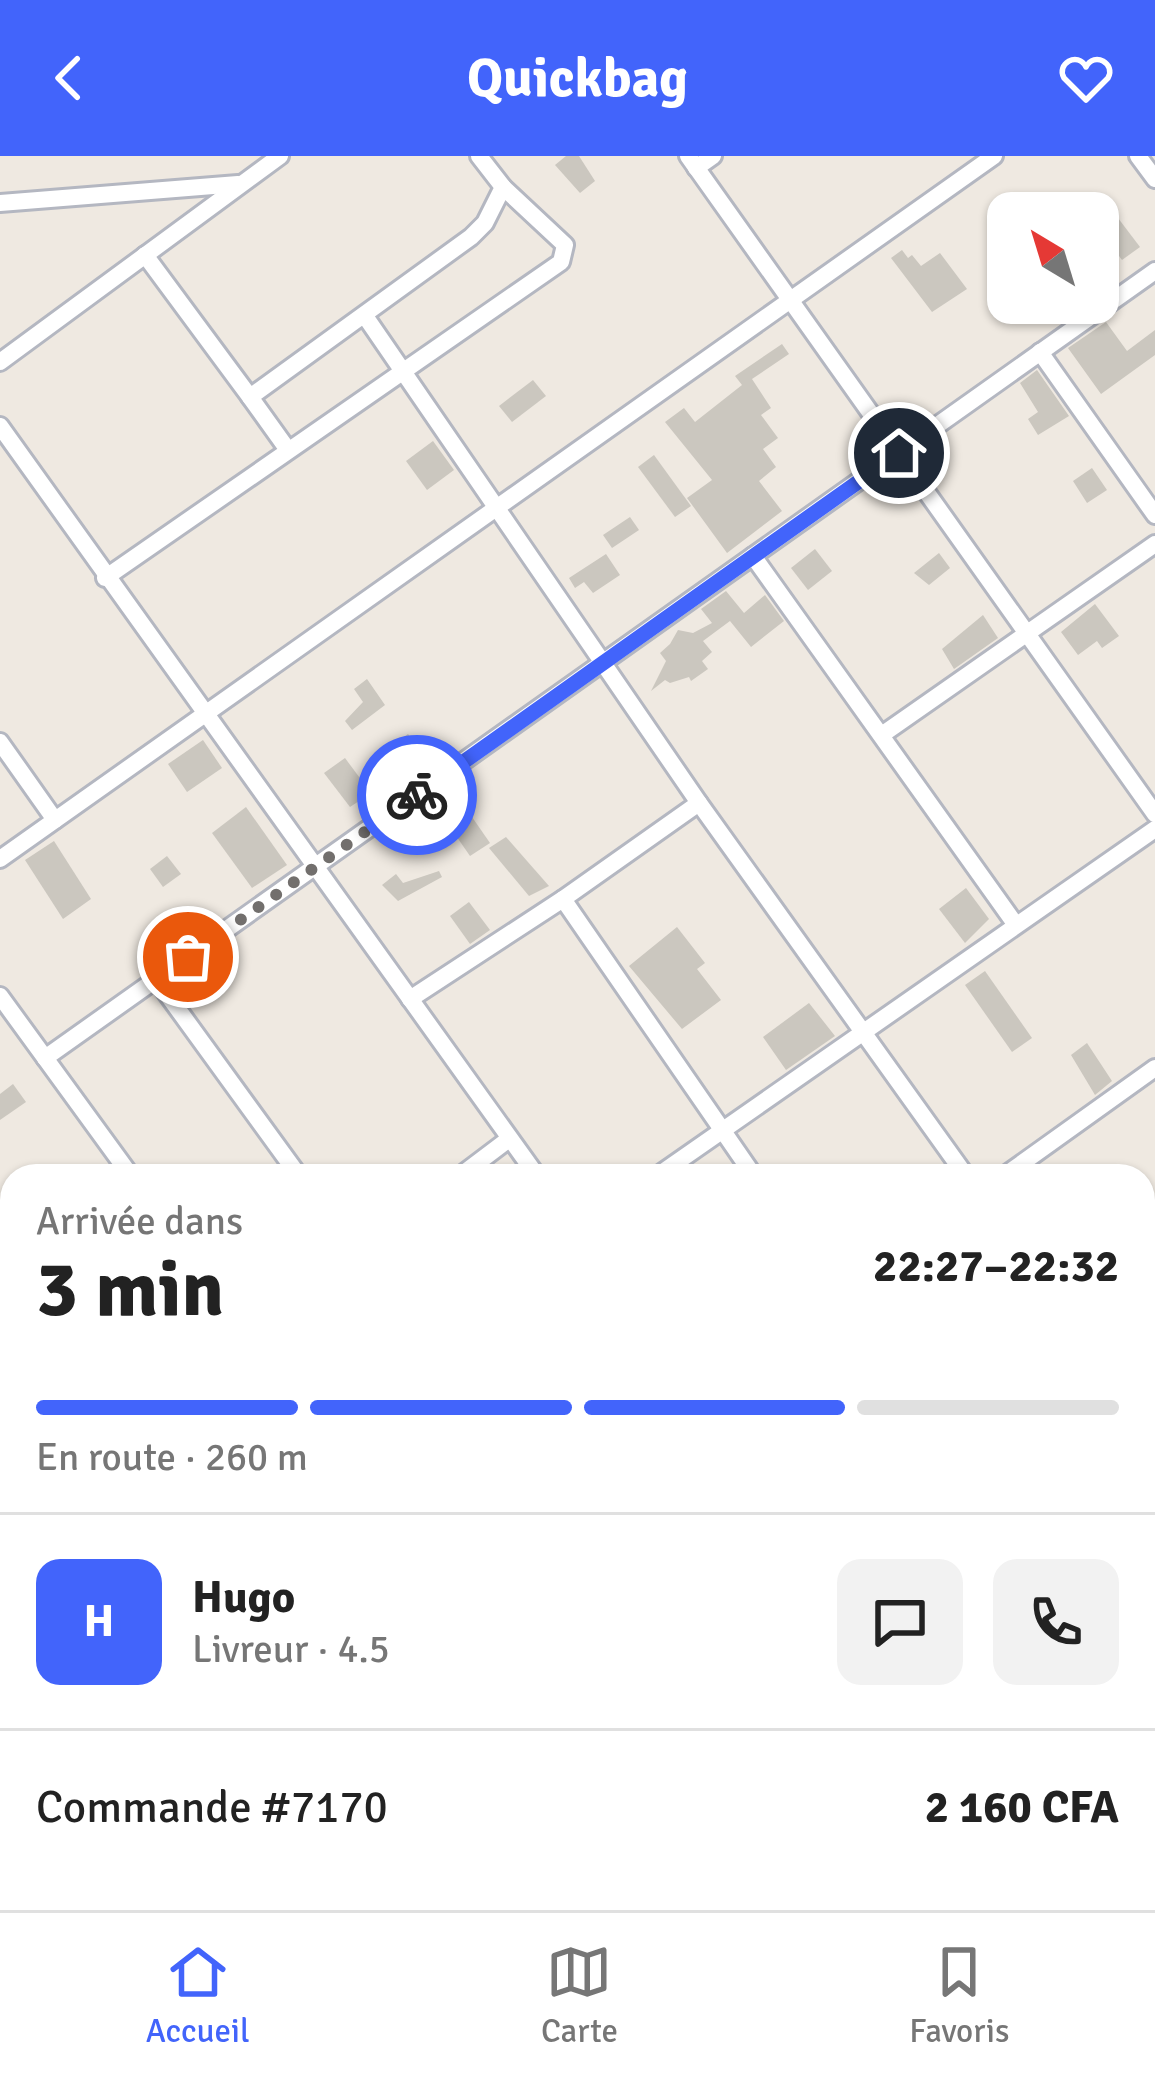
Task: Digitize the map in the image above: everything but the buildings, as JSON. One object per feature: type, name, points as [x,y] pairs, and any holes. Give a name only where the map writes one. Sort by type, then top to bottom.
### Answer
[{"type":"street","points":[[0,362],[280,156]]},
{"type":"street","points":[[105,578],[548,273],[566,253],[565,245],[503,187],[479,156]]},
{"type":"street","points":[[713,156],[692,162],[1155,814]]},
{"type":"street","points":[[0,859],[994,156]]},
{"type":"street","points":[[1138,156],[1155,179]]},
{"type":"street","points":[[0,203],[242,183]]},
{"type":"street","points":[[250,397],[471,237],[485,223],[503,187]]},
{"type":"street","points":[[145,255],[287,450]]},
{"type":"street","points":[[44,1058],[1155,271]]},
{"type":"street","points":[[365,316],[699,803],[956,1164]]},
{"type":"street","points":[[1040,352],[1155,515]]},
{"type":"street","points":[[0,426],[527,1164]]},
{"type":"street","points":[[884,734],[1155,544]]},
{"type":"street","points":[[753,556],[884,734],[1016,926]]},
{"type":"street","points":[[0,742],[55,820]]},
{"type":"street","points":[[410,999],[699,803]]},
{"type":"street","points":[[674,1164],[1155,829]]},
{"type":"street","points":[[563,899],[745,1164]]},
{"type":"street","points":[[157,979],[289,1164]]},
{"type":"street","points":[[0,996],[122,1164]]},
{"type":"street","points":[[1021,1164],[1155,1068]]},
{"type":"street","points":[[476,1164],[509,1139]]},
{"type":"way so far","points":[[188,957],[417,795]]},
{"type":"route","points":[[417,795],[899,453]]}]
